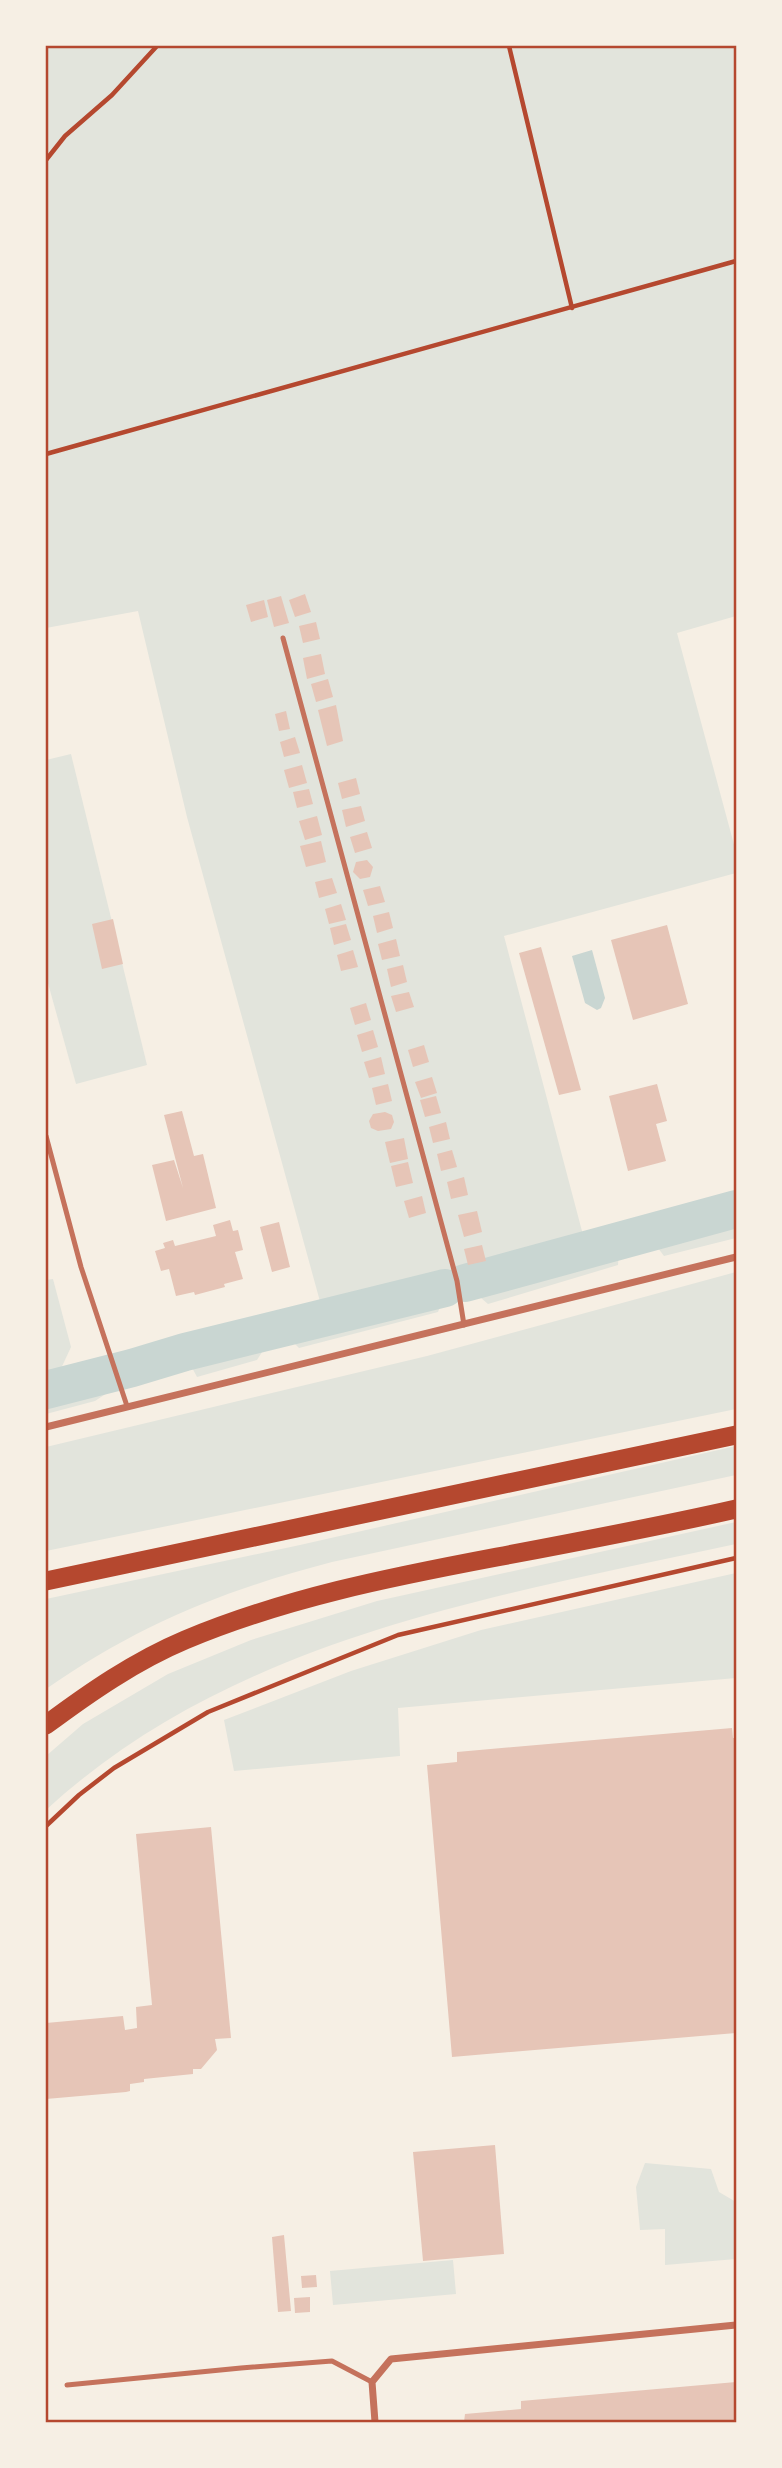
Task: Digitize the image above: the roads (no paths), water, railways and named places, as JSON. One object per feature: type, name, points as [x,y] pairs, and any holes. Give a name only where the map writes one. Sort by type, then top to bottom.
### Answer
[{"type":"highway","points":[[46,1581],[737,1435]]},
{"type":"highway","points":[[46,1726],[114,1677],[183,1641],[251,1614],[379,1580],[737,1510]]},
{"type":"street","points":[[46,1427],[737,1257]]},
{"type":"street","points":[[375,2423],[372,2382],[391,2359],[737,2325]]},
{"type":"lane","points":[[283,638],[457,1281],[464,1326]]},
{"type":"lane","points":[[46,1136],[81,1267],[127,1406]]},
{"type":"lane","points":[[67,2385],[332,2361],[372,2382]]},
{"type":"waterway","points":[[465,1283],[736,1209]]},
{"type":"waterway","points":[[46,1390],[185,1352],[445,1288]]}]
